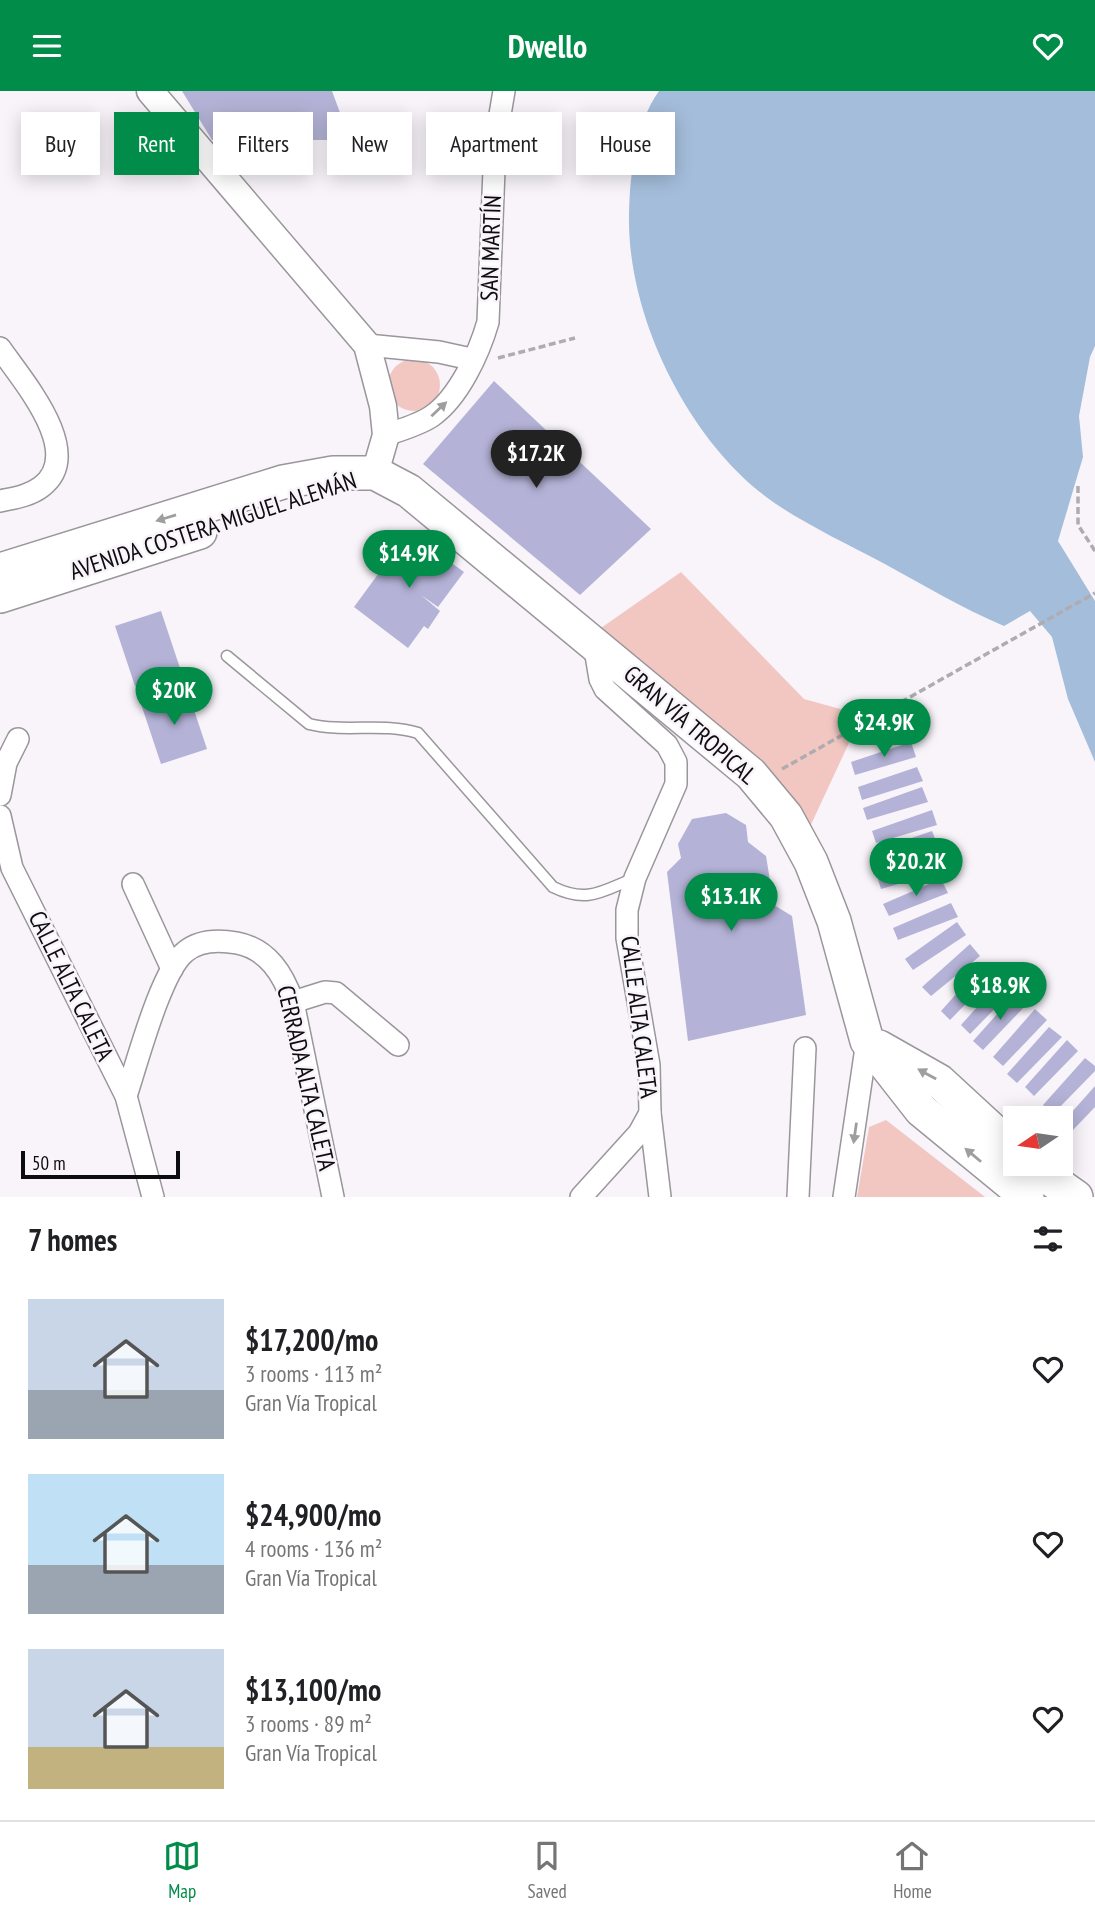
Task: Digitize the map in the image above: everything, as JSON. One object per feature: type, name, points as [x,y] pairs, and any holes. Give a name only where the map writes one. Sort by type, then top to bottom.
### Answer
[{"type":"main road","name":"AVENIDA COSTERA MIGUEL ALEMÁN","points":[[0,570],[283,482],[332,473],[375,473]]},
{"type":"main road","name":"AVENIDA COSTERA MIGUEL ALEMÁN","points":[[0,596],[375,473]]},
{"type":"main road","name":"GRAN VÍA TROPICAL","points":[[375,473],[418,497],[751,774],[786,816],[811,862],[834,921],[867,1041]]},
{"type":"main road","points":[[867,1041],[939,1081],[1003,1140]]},
{"type":"main road","points":[[867,1041],[920,1110],[1027,1197]]},
{"type":"main road","points":[[1046,1176],[1076,1197]]},
{"type":"street","points":[[150,91],[367,345],[383,407],[386,435],[375,473]]},
{"type":"street","name":"SAN MARTÍN","points":[[386,435],[431,417],[460,389],[471,359],[482,342],[488,322],[495,143],[504,91]]},
{"type":"street","points":[[367,345],[439,352],[471,359]]},
{"type":"street","points":[[0,348],[48,417],[56,439],[53,472],[44,485],[30,493],[0,501]]},
{"type":"street","name":"CALLE ALTA CALETA","points":[[581,1197],[639,1133],[650,1113],[649,1065],[627,938],[627,910],[635,878],[676,784],[676,762],[667,745],[605,689],[600,679],[594,643]]},
{"type":"street","points":[[0,795],[6,763],[18,739]]},
{"type":"street","name":"CALLE ALTA CALETA","points":[[0,816],[12,868],[126,1096],[153,1197]]},
{"type":"street","points":[[133,884],[172,969]]},
{"type":"street","name":"CERRADA ALTA CALETA","points":[[126,1096],[172,969],[184,952],[202,943],[223,940],[246,944],[267,957],[284,975],[293,1002],[333,1197]]},
{"type":"street","points":[[293,1002],[325,992],[336,993],[398,1045]]},
{"type":"street","name":"GRAN VÍA TROPICAL","points":[[844,1197],[867,1041]]},
{"type":"street","points":[[798,1197],[805,1048]]},
{"type":"street","points":[[650,1113],[660,1197]]},
{"type":"lane","points":[[227,656],[309,724],[324,728],[405,729],[418,733],[553,887],[573,896],[590,895],[635,878]]},
{"type":"path","points":[[498,358],[575,338]]},
{"type":"path","points":[[1078,486],[1078,525],[1095,551]]},
{"type":"path","points":[[782,769],[1095,593]]},
{"type":"shaded area","points":[[414,359],[424,361],[432,367],[438,375],[438,395],[432,403],[424,409],[414,411],[404,409],[396,403],[390,395],[388,385],[390,375],[396,367],[404,361]]},
{"type":"shaded area","points":[[681,572],[804,699],[862,715],[808,831],[769,773],[601,628]]},
{"type":"shaded area","points":[[886,1120],[985,1197],[857,1197],[869,1127]]},
{"type":"water","points":[[659,91],[1095,91],[1095,346],[1090,357],[1079,416],[1083,457],[1058,541],[1095,601],[1095,762],[1068,699],[1052,637],[1030,611],[1004,626],[802,520],[746,480],[718,450],[693,416],[671,380],[654,341],[632,261],[629,223],[632,175],[675,175],[675,112],[648,112]]},
{"type":"building","points":[[182,91],[332,91],[340,112],[327,112],[327,140],[313,140],[313,112],[213,112],[212,140],[199,119],[199,112],[195,112]]},
{"type":"building","points":[[494,381],[651,529],[580,595],[423,464]]},
{"type":"building","points":[[409,532],[464,572],[438,607],[421,595],[440,611],[428,629],[424,626],[408,648],[354,607]]},
{"type":"building","points":[[161,611],[181,671],[135,686],[115,626]]},
{"type":"building","points":[[187,689],[207,749],[161,764],[141,704]]},
{"type":"building","points":[[911,742],[916,757],[855,775],[851,762]]},
{"type":"building","points":[[917,767],[923,781],[862,800],[858,787]]},
{"type":"building","points":[[922,787],[928,802],[867,820],[863,808]]},
{"type":"building","points":[[932,810],[937,825],[876,843],[872,831]]},
{"type":"building","points":[[726,813],[746,825],[748,842],[766,856],[774,905],[792,916],[806,1015],[688,1041],[667,872],[681,858],[678,844],[692,819]]},
{"type":"building","points":[[932,831],[938,846],[877,864],[873,851]]},
{"type":"building","points":[[937,856],[943,871],[881,889],[877,876]]},
{"type":"building","points":[[941,879],[948,893],[889,916],[883,904]]},
{"type":"building","points":[[951,903],[958,917],[898,940],[893,928]]},
{"type":"building","points":[[957,922],[966,935],[913,970],[905,959]]},
{"type":"building","points":[[970,944],[980,956],[931,996],[922,987]]},
{"type":"building","points":[[983,964],[995,974],[950,1020],[941,1011]]},
{"type":"building","points":[[1003,978],[1015,988],[970,1034],[961,1025]]},
{"type":"building","points":[[1015,994],[1027,1004],[983,1050],[973,1041]]},
{"type":"building","points":[[1035,1009],[1047,1020],[1003,1066],[993,1057]]},
{"type":"building","points":[[1049,1027],[1062,1037],[1017,1083],[1007,1074]]},
{"type":"building","points":[[1067,1040],[1078,1051],[1034,1096],[1025,1087]]},
{"type":"building","points":[[1085,1058],[1095,1066],[1095,1071],[1061,1106],[1043,1105]]},
{"type":"building","points":[[1095,1086],[1095,1107],[1073,1130],[1073,1111]]}]
